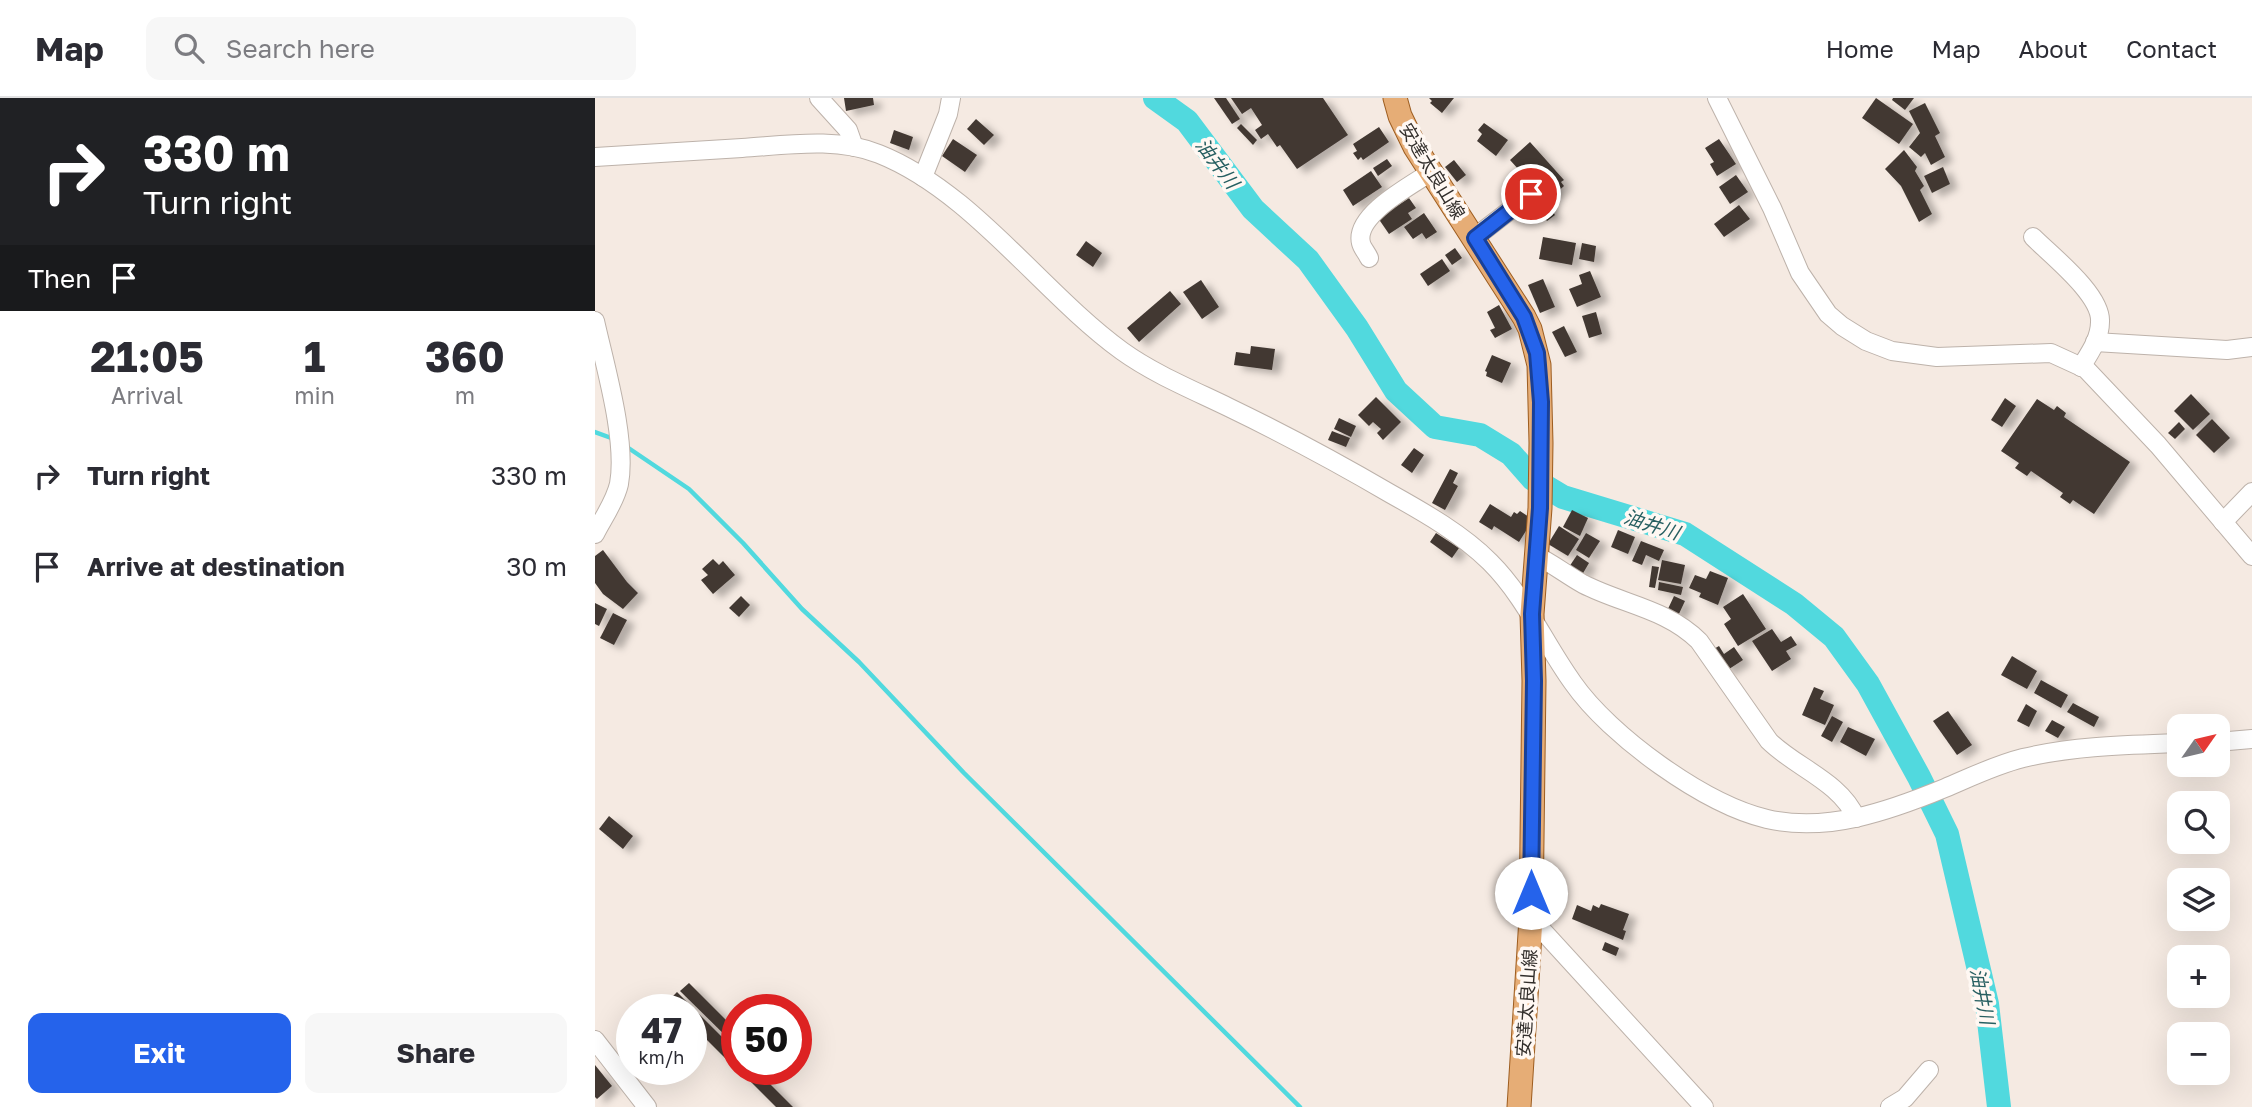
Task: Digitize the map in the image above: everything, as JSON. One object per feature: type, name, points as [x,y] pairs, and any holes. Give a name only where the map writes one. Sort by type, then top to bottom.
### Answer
[{"type":"main road","name":"安達太良山線","points":[[1395,98],[1400,116],[1415,147],[1512,296],[1529,329],[1539,365],[1540,508],[1532,614],[1534,681],[1531,918],[1519,1107]]},
{"type":"street","points":[[818,98],[848,130],[854,147]]},
{"type":"street","points":[[923,177],[948,114],[951,98]]},
{"type":"street","points":[[1717,98],[1772,208],[1800,273],[1828,314],[1842,326],[1866,341],[1892,351],[1937,357],[2051,353],[2086,369],[2158,445],[2252,556]]},
{"type":"street","points":[[595,157],[801,142],[854,147],[880,155],[923,177],[938,186],[1124,353],[1175,382],[1338,463],[1433,518],[1487,559],[1532,614],[1574,685],[1600,716],[1633,745],[1691,785],[1743,812],[1774,821],[1821,824],[1856,818],[1905,804],[1983,770],[2021,759],[2094,747],[2167,744]]},
{"type":"street","points":[[1369,258],[1361,243],[1361,230],[1366,221],[1378,209],[1431,172]]},
{"type":"street","points":[[1475,238],[1531,194]]},
{"type":"street","points":[[2033,237],[2092,296],[2101,320],[2095,342],[2081,367]]},
{"type":"street","points":[[595,321],[617,429],[619,457],[618,485],[595,534]]},
{"type":"street","points":[[2095,342],[2227,350],[2252,347]]},
{"type":"street","points":[[2223,522],[2252,492]]},
{"type":"street","points":[[1537,556],[1582,583],[1667,617],[1688,630],[1699,641],[1769,741],[1827,784],[1853,810],[1856,818]]},
{"type":"street","points":[[2230,741],[2252,739]]},
{"type":"street","points":[[1531,918],[1704,1107]]},
{"type":"street","points":[[595,1040],[647,1107]]},
{"type":"street","points":[[1890,1107],[1905,1098],[1929,1070]]},
{"type":"building","points":[[844,98],[873,98],[874,105],[846,111]]},
{"type":"building","points":[[1214,98],[1226,98],[1240,119],[1232,124]]},
{"type":"building","points":[[1231,98],[1323,98],[1348,135],[1297,169],[1280,145],[1277,147],[1268,134],[1261,139],[1255,130],[1262,125],[1251,108],[1242,114]]},
{"type":"building","points":[[1429,98],[1454,98],[1442,113],[1430,103],[1432,101]]},
{"type":"building","points":[[1876,98],[1913,124],[1899,144],[1862,118]]},
{"type":"building","points":[[1914,98],[1905,110],[1892,100]]},
{"type":"building","points":[[1925,103],[1940,133],[1935,136],[1945,157],[1931,165],[1925,153],[1921,157],[1909,147],[1920,133],[1909,111]]},
{"type":"building","points":[[976,119],[994,135],[984,145],[967,129]]},
{"type":"building","points":[[1484,123],[1508,140],[1496,156],[1477,141],[1482,134],[1478,130]]},
{"type":"building","points":[[1241,124],[1257,140],[1253,145],[1237,128]]},
{"type":"building","points":[[1379,127],[1389,142],[1363,160],[1361,157],[1358,160],[1353,153],[1357,151],[1353,144]]},
{"type":"building","points":[[894,130],[913,137],[909,150],[890,143]]},
{"type":"building","points":[[953,139],[977,155],[965,172],[942,156]]},
{"type":"building","points":[[1719,139],[1736,164],[1717,176],[1710,164],[1714,162],[1705,148]]},
{"type":"building","points":[[1530,142],[1564,180],[1561,182],[1564,186],[1553,196],[1540,182],[1543,179],[1538,173],[1529,181],[1510,160]]},
{"type":"building","points":[[1904,150],[1917,167],[1915,171],[1924,186],[1920,190],[1932,214],[1919,222],[1901,186],[1885,169]]},
{"type":"building","points":[[1387,159],[1392,166],[1378,176],[1373,168]]},
{"type":"building","points":[[1454,160],[1466,175],[1457,182],[1445,167]]},
{"type":"building","points":[[1943,167],[1950,184],[1932,193],[1924,176]]},
{"type":"building","points":[[1371,171],[1382,187],[1353,206],[1343,190]]},
{"type":"building","points":[[1736,175],[1748,192],[1730,204],[1719,187]]},
{"type":"building","points":[[1409,198],[1416,208],[1408,213],[1412,219],[1389,234],[1378,218]]},
{"type":"building","points":[[1542,198],[1555,215],[1547,221],[1534,204]]},
{"type":"building","points":[[1739,205],[1750,219],[1724,237],[1714,224]]},
{"type":"building","points":[[1424,213],[1437,232],[1426,239],[1422,233],[1413,239],[1404,227]]},
{"type":"building","points":[[1543,237],[1576,243],[1572,265],[1539,259]]},
{"type":"building","points":[[1086,241],[1102,253],[1093,267],[1076,255]]},
{"type":"building","points":[[1582,243],[1596,246],[1594,262],[1579,259]]},
{"type":"building","points":[[1455,248],[1462,258],[1452,265],[1445,255]]},
{"type":"building","points":[[1442,259],[1450,271],[1428,286],[1420,274]]},
{"type":"building","points":[[1590,271],[1601,297],[1577,307],[1569,289],[1582,284],[1579,275]]},
{"type":"building","points":[[1543,279],[1555,307],[1540,313],[1528,285]]},
{"type":"building","points":[[1201,280],[1219,307],[1202,319],[1183,292]]},
{"type":"building","points":[[1170,291],[1181,304],[1139,342],[1127,328]]},
{"type":"building","points":[[1499,305],[1512,329],[1495,338],[1490,330],[1495,328],[1487,312]]},
{"type":"building","points":[[1596,312],[1602,334],[1589,338],[1582,316]]},
{"type":"building","points":[[1564,326],[1577,352],[1565,357],[1552,332]]},
{"type":"building","points":[[1251,346],[1275,349],[1272,370],[1234,365],[1236,352],[1250,354]]},
{"type":"building","points":[[1492,355],[1511,363],[1502,383],[1486,376],[1485,371]]},
{"type":"building","points":[[2191,394],[2210,414],[2193,430],[2174,411]]},
{"type":"building","points":[[1376,397],[1401,422],[1383,440],[1377,433],[1381,429],[1373,422],[1369,426],[1358,415]]},
{"type":"building","points":[[2005,398],[2016,406],[2002,427],[1991,420]]},
{"type":"building","points":[[2037,399],[2054,410],[2057,406],[2066,413],[2064,417],[2130,462],[2094,514],[2073,500],[2070,504],[2060,497],[2063,493],[2031,471],[2027,476],[2015,468],[2019,463],[2001,451]]},
{"type":"building","points":[[1339,418],[1356,426],[1351,437],[1334,429]]},
{"type":"building","points":[[2212,419],[2230,438],[2214,453],[2196,435]]},
{"type":"building","points":[[2179,422],[2185,429],[2175,439],[2168,433]]},
{"type":"building","points":[[1332,431],[1350,438],[1346,447],[1328,440]]},
{"type":"building","points":[[1414,448],[1424,455],[1412,473],[1401,465]]},
{"type":"building","points":[[1450,469],[1458,473],[1453,483],[1458,486],[1445,510],[1432,503]]},
{"type":"building","points":[[1490,504],[1511,517],[1514,512],[1517,514],[1520,511],[1529,517],[1527,520],[1531,523],[1519,542],[1494,526],[1492,530],[1479,522]]},
{"type":"building","points":[[1572,510],[1588,518],[1580,536],[1563,527]]},
{"type":"building","points":[[1559,526],[1579,539],[1568,556],[1548,544]]},
{"type":"building","points":[[1618,530],[1635,537],[1628,554],[1611,547]]},
{"type":"building","points":[[1436,533],[1459,548],[1452,558],[1430,542]]},
{"type":"building","points":[[1586,533],[1600,541],[1589,558],[1576,550]]},
{"type":"building","points":[[1641,541],[1664,550],[1659,561],[1646,555],[1642,565],[1632,561]]},
{"type":"building","points":[[603,550],[638,593],[623,609],[603,594],[595,583],[595,556]]},
{"type":"building","points":[[1577,555],[1589,563],[1582,575],[1569,567]]},
{"type":"building","points":[[713,559],[719,565],[723,561],[735,575],[713,594],[701,580],[708,575],[702,569]]},
{"type":"building","points":[[1662,560],[1685,565],[1681,584],[1658,580]]},
{"type":"building","points":[[1652,566],[1659,567],[1655,588],[1649,587]]},
{"type":"building","points":[[1710,571],[1728,578],[1718,605],[1699,597],[1701,593],[1689,588],[1695,575],[1706,579]]},
{"type":"building","points":[[1659,582],[1683,587],[1681,595],[1658,590]]},
{"type":"building","points":[[1743,594],[1766,629],[1738,646],[1724,624],[1731,619],[1723,607]]},
{"type":"building","points":[[741,596],[750,605],[739,617],[729,608]]},
{"type":"building","points":[[1674,596],[1685,601],[1678,616],[1667,611]]},
{"type":"building","points":[[595,603],[607,609],[599,626],[595,624]]},
{"type":"building","points":[[613,613],[627,620],[614,645],[600,638]]},
{"type":"building","points":[[1772,629],[1781,642],[1791,636],[1797,645],[1786,651],[1791,659],[1772,671],[1752,641]]},
{"type":"building","points":[[1719,646],[1724,654],[1734,647],[1743,660],[1726,671],[1712,650]]},
{"type":"building","points":[[2012,656],[2037,671],[2027,689],[2001,675]]},
{"type":"building","points":[[2041,680],[2068,695],[2061,708],[2034,693]]},
{"type":"building","points":[[1814,687],[1824,691],[1820,699],[1834,705],[1825,725],[1802,715]]},
{"type":"building","points":[[2073,703],[2099,717],[2094,727],[2067,712]]},
{"type":"building","points":[[2026,704],[2037,711],[2029,727],[2017,721]]},
{"type":"building","points":[[1948,711],[1972,745],[1957,755],[1933,721]]},
{"type":"building","points":[[1832,716],[1843,722],[1832,742],[1821,736]]},
{"type":"building","points":[[2052,720],[2065,727],[2058,738],[2045,731]]},
{"type":"building","points":[[1848,727],[1875,739],[1866,756],[1840,742]]},
{"type":"building","points":[[609,816],[633,836],[623,849],[599,829]]},
{"type":"building","points":[[1601,904],[1629,914],[1623,930],[1626,931],[1623,940],[1572,919],[1577,905],[1591,911],[1593,905],[1599,908]]},
{"type":"building","points":[[1605,942],[1619,948],[1616,956],[1602,950]]},
{"type":"building","points":[[689,983],[700,994],[683,994],[680,991]]},
{"type":"building","points":[[707,1001],[721,1015],[721,1031],[707,1018]]},
{"type":"building","points":[[707,1022],[721,1036],[721,1054],[707,1040]]},
{"type":"building","points":[[595,1065],[612,1086],[597,1099],[595,1097]]},
{"type":"building","points":[[754,1085],[771,1085],[793,1107],[776,1107]]},
{"type":"waterway","name":"油井川","points":[[1155,98],[1187,121],[1253,209],[1308,260],[1357,328],[1396,391],[1435,427],[1480,435],[1511,454],[1533,479],[1563,497],[1685,534],[1794,604],[1834,637],[1868,684],[1947,834],[1987,1004],[1999,1107]]},
{"type":"waterway","points":[[595,432],[614,439]]},
{"type":"waterway","points":[[624,445],[689,489],[743,543],[802,609],[859,662],[964,773],[1300,1107]]},
{"type":"route","points":[[1531,194],[1475,238],[1524,317],[1539,365],[1540,508],[1532,614],[1534,681],[1531,893]]}]
